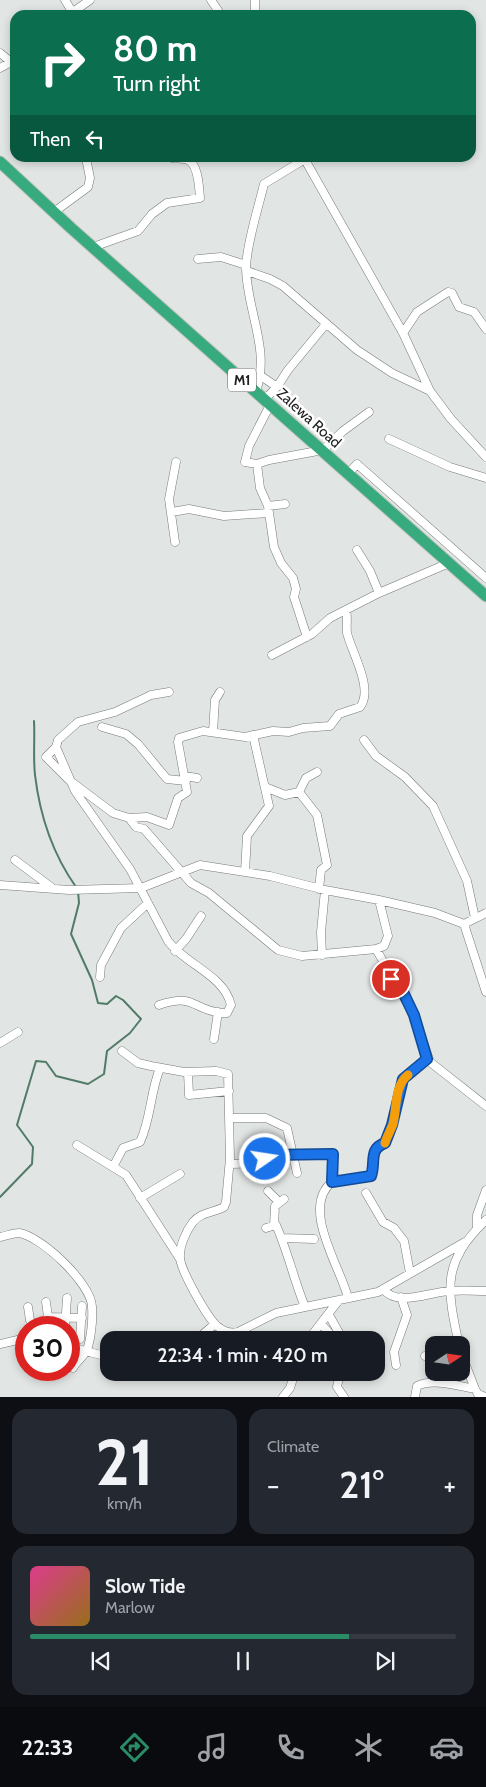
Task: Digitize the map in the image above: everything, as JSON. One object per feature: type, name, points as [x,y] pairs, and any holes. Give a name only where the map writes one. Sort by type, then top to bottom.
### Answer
[{"type":"highway","name":"Zalewa Road","points":[[0,162],[348,474],[485,593]]},
{"type":"street","points":[[79,10],[90,0]]},
{"type":"street","points":[[54,212],[88,187],[90,178],[87,162]]},
{"type":"street","points":[[93,247],[138,230],[152,214],[167,203],[200,198],[199,185],[191,162]]},
{"type":"street","points":[[256,391],[261,376],[261,354],[246,268],[264,184],[299,162]]},
{"type":"street","points":[[307,162],[403,332],[430,391],[451,419],[486,457]]},
{"type":"street","points":[[198,259],[221,257],[283,286],[357,350],[385,368],[430,391]]},
{"type":"street","points":[[403,332],[417,312],[448,292],[454,295],[459,307],[474,312],[486,329]]},
{"type":"street","points":[[326,324],[298,357],[268,401],[249,446],[245,462],[257,464],[323,450],[342,431],[368,412]]},
{"type":"street","points":[[261,376],[277,387]]},
{"type":"street","points":[[389,439],[450,467],[486,478]]},
{"type":"street","points":[[175,542],[170,488],[176,462]]},
{"type":"street","points":[[257,464],[260,488],[268,509],[274,547],[281,564],[291,575],[295,585],[294,597],[308,637]]},
{"type":"street","points":[[348,474],[357,464],[486,578]]},
{"type":"street","points":[[172,512],[193,510],[224,516],[268,509],[284,504]]},
{"type":"street","points":[[358,550],[370,571],[379,593]]},
{"type":"street","points":[[272,655],[308,637],[330,618],[379,593],[449,563]]},
{"type":"street","points":[[169,692],[151,695],[115,712],[78,722],[58,740],[56,747],[46,758],[69,780],[113,812],[129,818],[142,816],[170,825],[178,798],[187,792],[178,740],[203,731],[239,736],[330,726],[339,714],[355,710],[363,703],[364,685],[346,630],[348,618],[346,610]]},
{"type":"street","points":[[213,732],[215,700],[220,692]]},
{"type":"street","points":[[102,726],[126,734],[138,744],[167,780],[197,778]]},
{"type":"street","points":[[245,872],[247,836],[269,806],[253,735]]},
{"type":"street","points":[[364,740],[376,756],[405,777],[433,806],[467,881],[475,918]]},
{"type":"street","points":[[56,747],[69,780],[142,888],[162,931],[175,951],[226,990],[230,1010],[227,1013],[218,1012],[187,1000],[172,1001],[159,1005]]},
{"type":"street","points":[[299,792],[306,778],[318,772]]},
{"type":"street","points":[[265,787],[285,795],[299,792]]},
{"type":"street","points":[[299,792],[317,815],[327,866],[321,870],[322,955]]},
{"type":"street","points":[[129,818],[136,827],[144,829],[181,872],[196,886],[209,893],[278,950],[302,956],[376,949],[384,946],[388,936],[379,900]]},
{"type":"street","points":[[15,860],[52,888]]},
{"type":"street","points":[[0,885],[52,888],[142,888],[170,879],[181,872],[200,865],[245,872],[322,890],[379,900],[435,913],[464,924],[486,913]]},
{"type":"street","points":[[100,976],[100,965],[121,928],[148,903]]},
{"type":"street","points":[[175,951],[186,939],[201,916]]},
{"type":"street","points":[[464,924],[484,980],[486,992]]},
{"type":"street","points":[[376,949],[414,1015],[427,1059],[486,1106]]},
{"type":"street","points":[[214,1039],[218,1012]]},
{"type":"street","points":[[0,1043],[18,1032]]},
{"type":"street","points":[[122,1052],[138,1062],[160,1068],[188,1072],[216,1071],[228,1074],[230,1091],[227,1103],[230,1164],[226,1202],[224,1207],[206,1213],[193,1222],[183,1241],[180,1259]]},
{"type":"street","points":[[332,1182],[371,1176],[374,1154],[379,1145],[385,1143],[392,1127],[403,1079],[427,1059]]},
{"type":"street","points":[[114,1167],[123,1148],[140,1142],[148,1125],[147,1112],[153,1086],[160,1068]]},
{"type":"street","points":[[188,1072],[190,1095],[230,1091]]},
{"type":"street","points":[[229,1118],[266,1118],[276,1121],[288,1130],[297,1173]]},
{"type":"street","points":[[78,1145],[126,1175],[180,1259],[184,1273],[215,1324],[227,1332],[238,1332],[276,1313],[383,1289],[465,1242]]},
{"type":"street","points":[[230,1164],[262,1163],[267,1156],[333,1154],[332,1182],[322,1197],[320,1217],[348,1298]]},
{"type":"street","points":[[140,1198],[180,1174]]},
{"type":"street","points":[[477,1228],[477,1215],[486,1190]]},
{"type":"street","points":[[268,1191],[281,1200],[275,1206],[274,1226]]},
{"type":"street","points":[[366,1193],[383,1222],[394,1228],[404,1241],[410,1274]]},
{"type":"street","points":[[457,1336],[449,1291],[452,1271],[465,1242],[486,1220]]},
{"type":"street","points":[[266,1228],[276,1225],[282,1238],[295,1284],[305,1307]]},
{"type":"street","points":[[0,1237],[17,1233],[30,1236],[66,1264],[85,1284],[93,1305],[86,1351],[80,1358]]},
{"type":"street","points":[[282,1238],[314,1239]]},
{"type":"street","points":[[383,1289],[390,1295],[401,1297],[449,1291],[486,1291]]},
{"type":"street","points":[[396,1365],[394,1352],[407,1315],[401,1297]]},
{"type":"street","points":[[65,1316],[66,1298]]},
{"type":"street","points":[[316,1331],[339,1300]]},
{"type":"street","points":[[46,1302],[48,1316]]},
{"type":"street","points":[[80,1339],[82,1306]]},
{"type":"street","points":[[28,1307],[29,1316]]},
{"type":"street","points":[[329,1315],[338,1331]]},
{"type":"street","points":[[207,1331],[215,1324]]},
{"type":"street","points":[[321,1324],[327,1331]]},
{"type":"street","points":[[0,1344],[15,1341]]},
{"type":"street","points":[[80,1350],[100,1355]]},
{"type":"street","points":[[470,1380],[478,1394],[484,1397]]},
{"type":"street","points":[[283,1397],[290,1388],[292,1381]]},
{"type":"street","points":[[338,1381],[337,1387],[344,1397]]},
{"type":"street","points":[[415,1397],[416,1386],[423,1383],[451,1384],[475,1389]]},
{"type":"waterway","points":[[34,721],[34,769],[40,805],[54,848],[76,887]]},
{"type":"waterway","points":[[0,1197],[32,1164],[33,1147],[17,1125],[36,1061],[46,1062],[56,1076],[88,1084],[104,1074],[107,1051],[130,1033],[141,1019],[123,1000],[116,996],[107,1004],[98,1003],[92,980],[71,934],[79,903],[78,891]]},
{"type":"slow traffic","points":[[385,1143],[388,1132],[392,1127],[400,1087],[403,1079],[408,1075]]},
{"type":"route","points":[[265,1159],[269,1155],[333,1154],[332,1182],[352,1178],[368,1178],[371,1176],[374,1154],[379,1145],[385,1143],[388,1132],[392,1127],[403,1079],[427,1059],[414,1015],[404,994],[391,979]]}]
